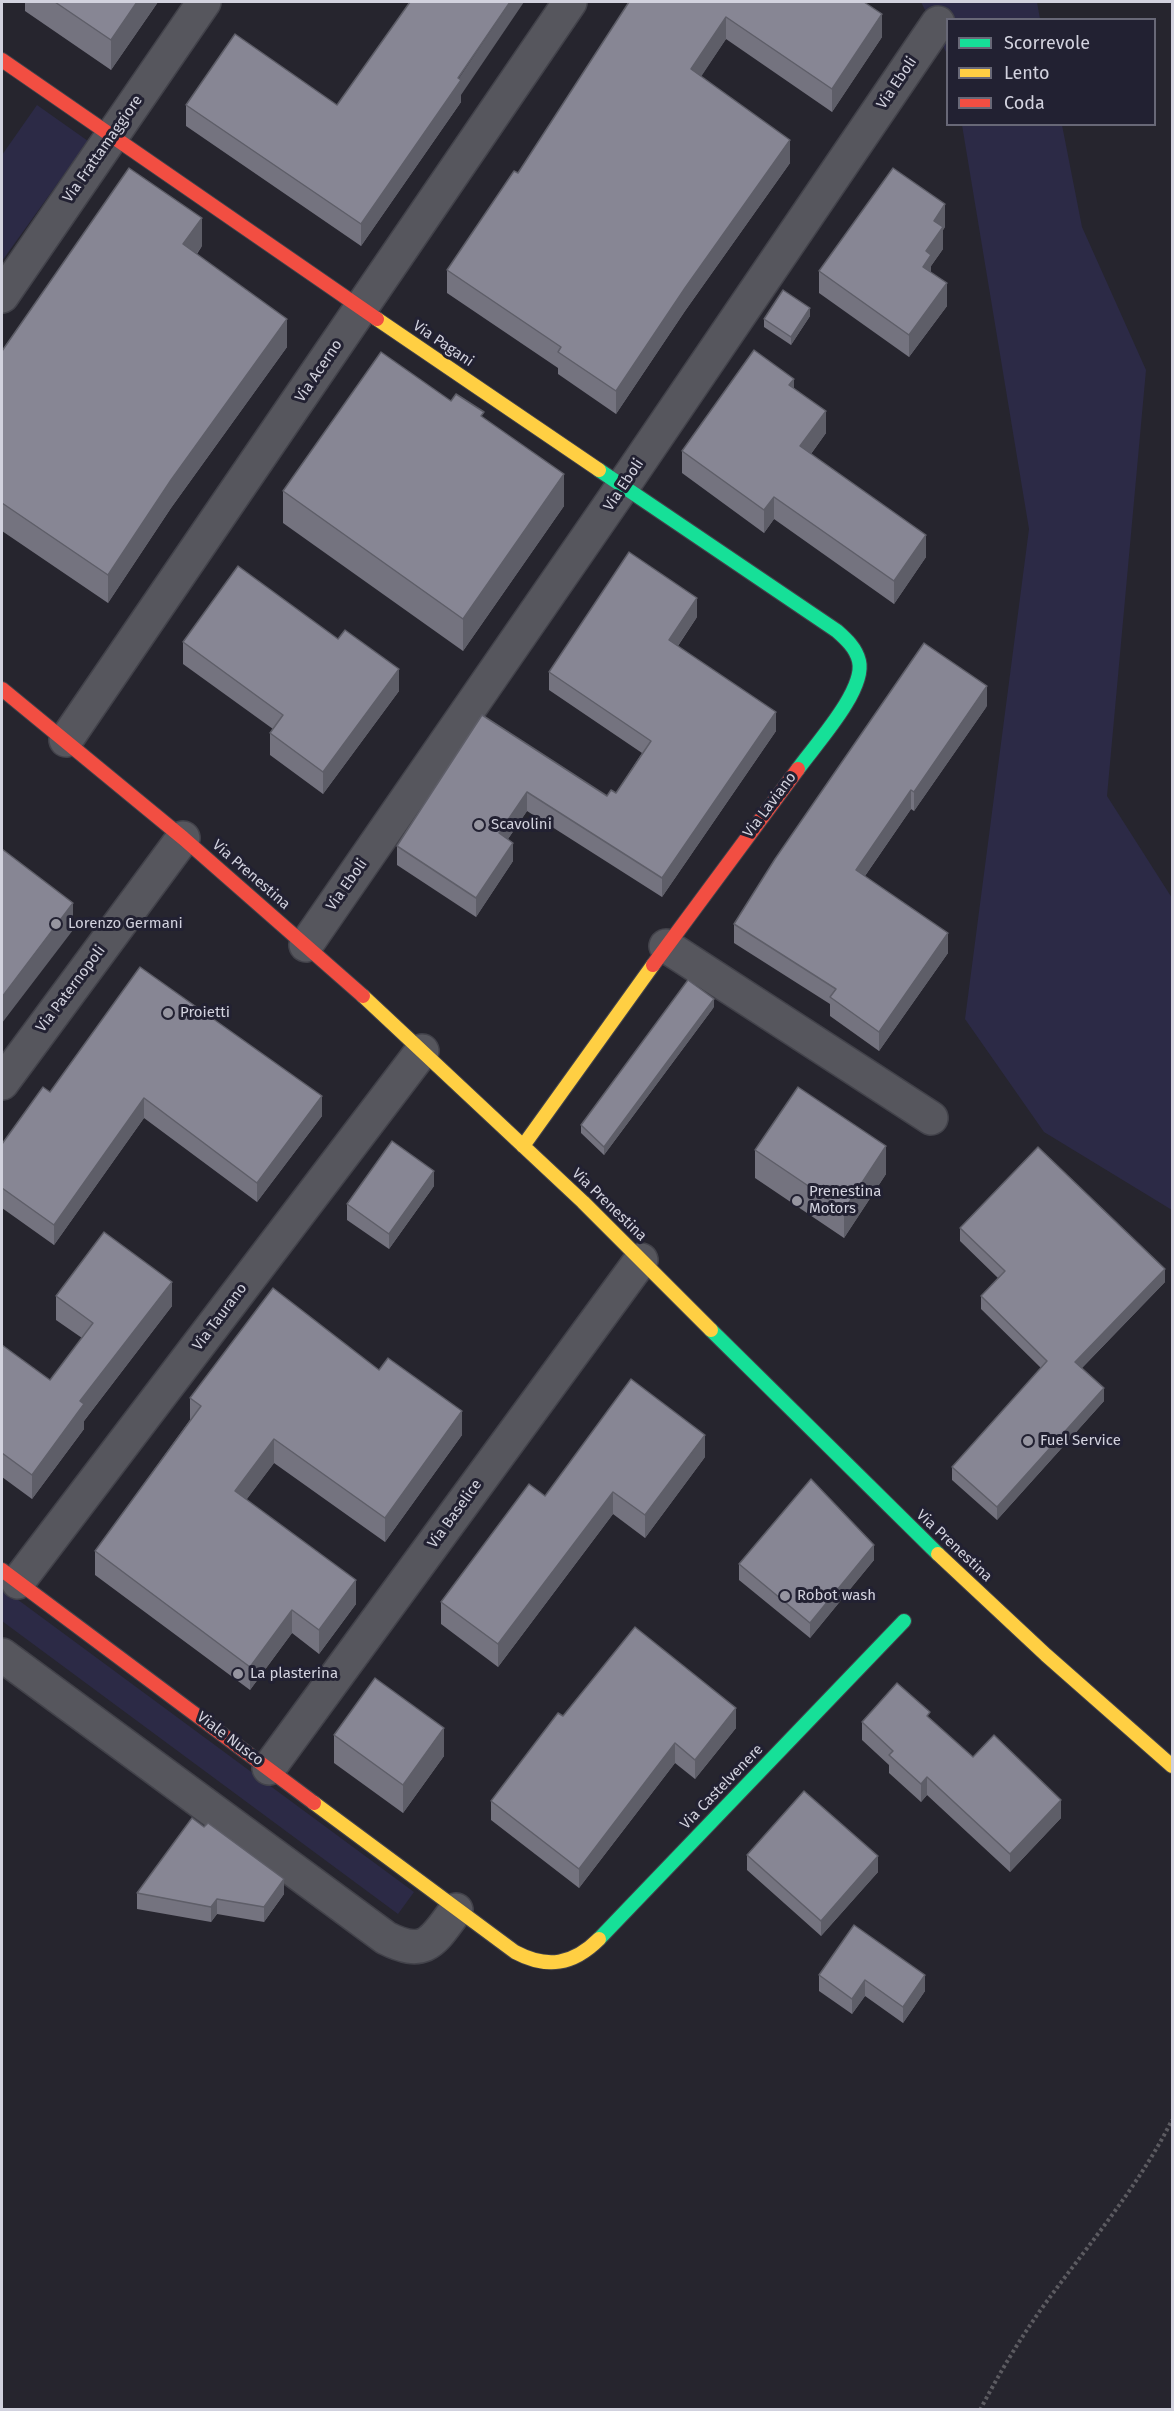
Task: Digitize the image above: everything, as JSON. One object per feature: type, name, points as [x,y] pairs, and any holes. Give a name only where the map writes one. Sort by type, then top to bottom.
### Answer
[{"type":"street","name":"Via Frattamaggiore","points":[[2,296],[204,2]]},
{"type":"street","name":"Via Acerno","points":[[66,740],[570,2]]},
{"type":"street","name":"Via Eboli","points":[[306,945],[623,486],[938,22]]},
{"type":"street","name":"Via Pagani","points":[[2,60],[361,308],[837,631],[849,640],[860,659]]},
{"type":"street","name":"Via Laviano","points":[[523,1146],[666,946],[853,694],[859,682],[860,659]]},
{"type":"street","name":"Via Prenestina","points":[[2,689],[183,838],[306,945],[523,1146],[912,1530],[1046,1655],[1173,1766]]},
{"type":"street","name":"Via Paternopoli","points":[[2,1083],[183,838]]},
{"type":"street","points":[[666,946],[931,1118]]},
{"type":"street","name":"Via Taurano","points":[[10,1576],[422,1052]]},
{"type":"street","name":"Via Baselice","points":[[268,1768],[641,1260]]},
{"type":"street","name":"Viale Nusco","points":[[10,1576],[456,1910],[524,1958],[554,1965]]},
{"type":"street","name":"Via Castelvenere","points":[[554,1965],[568,1960],[596,1942],[904,1621]]},
{"type":"street","points":[[2,1654],[386,1938],[411,1948],[424,1945],[435,1938],[456,1910]]},
{"type":"path","points":[[980,2409],[1018,2343],[1125,2198],[1173,2120]]},
{"type":"shaded area","points":[[921,2],[1037,2],[1040,18],[946,18],[946,52]]},
{"type":"shaded area","points":[[37,105],[88,141],[2,261],[2,155]]},
{"type":"shaded area","points":[[962,126],[1062,126],[1082,227],[1146,370],[1107,796],[1172,898],[1172,1210],[1044,1132],[965,1019],[1029,529]]},
{"type":"shaded area","points":[[2,1588],[414,1892],[398,1914],[2,1621]]},
{"type":"building","points":[[55,2],[137,2],[111,40]]},
{"type":"building","points":[[410,2],[510,2],[458,78],[461,80],[361,224],[186,105],[235,34],[337,105]]},
{"type":"building","points":[[629,2],[864,2],[882,14],[832,89],[726,17],[691,69],[790,140],[685,288],[616,391],[558,352],[561,347],[447,270],[514,171],[518,173]]},
{"type":"building","points":[[129,168],[202,218],[183,244],[287,319],[171,480],[108,575],[2,503],[2,351]]},
{"type":"building","points":[[893,168],[945,204],[934,221],[943,227],[926,251],[931,255],[923,267],[947,283],[909,335],[819,271]]},
{"type":"building","points":[[783,290],[810,308],[791,337],[764,319]]},
{"type":"building","points":[[754,350],[794,379],[789,385],[826,411],[800,446],[926,535],[894,581],[774,497],[764,510],[682,451]]},
{"type":"building","points":[[381,352],[451,401],[456,394],[484,412],[481,416],[564,474],[463,619],[283,491]]},
{"type":"building","points":[[629,552],[697,598],[669,640],[776,712],[662,878],[527,792],[499,833],[513,843],[476,898],[397,846],[482,715],[607,796],[611,790],[616,793],[651,741],[549,672]]},
{"type":"building","points":[[238,566],[338,639],[345,630],[399,669],[323,772],[270,733],[283,715],[183,642]]},
{"type":"building","points":[[924,643],[987,686],[914,792],[911,790],[856,870],[948,933],[879,1032],[830,997],[836,989],[734,924],[775,859]]},
{"type":"building","points":[[2,849],[73,903],[2,997]]},
{"type":"building","points":[[140,967],[322,1096],[257,1183],[144,1098],[54,1225],[2,1188],[2,1144],[43,1087],[50,1092]]},
{"type":"building","points":[[688,980],[714,999],[604,1147],[581,1125]]},
{"type":"building","points":[[798,1087],[886,1146],[844,1210],[755,1150]]},
{"type":"building","points":[[392,1141],[434,1171],[389,1234],[347,1204]]},
{"type":"building","points":[[1038,1147],[1165,1269],[1075,1362],[1104,1388],[997,1507],[952,1467],[1047,1361],[981,1296],[1005,1271],[960,1228]]},
{"type":"building","points":[[104,1232],[172,1282],[80,1401],[84,1404],[32,1475],[2,1453],[2,1345],[50,1380],[93,1323],[56,1296]]},
{"type":"building","points":[[273,1288],[379,1370],[388,1358],[462,1411],[385,1518],[274,1439],[235,1491],[356,1580],[319,1630],[292,1610],[250,1667],[95,1551],[201,1406],[190,1398]]},
{"type":"building","points":[[631,1379],[705,1435],[645,1515],[613,1492],[498,1644],[441,1602],[529,1484],[545,1496]]},
{"type":"building","points":[[811,1479],[874,1545],[810,1623],[739,1564]]},
{"type":"building","points":[[635,1627],[736,1708],[695,1760],[675,1743],[579,1869],[491,1801],[558,1713],[563,1716]]},
{"type":"building","points":[[375,1678],[444,1728],[403,1785],[334,1735]]},
{"type":"building","points":[[897,1683],[930,1712],[927,1716],[973,1757],[994,1735],[1061,1800],[1010,1854],[927,1777],[921,1784],[889,1755],[893,1751],[862,1722]]},
{"type":"building","points":[[804,1791],[878,1856],[821,1921],[747,1855]]},
{"type":"building","points":[[192,1818],[204,1827],[208,1823],[284,1879],[264,1907],[217,1899],[211,1907],[137,1893]]},
{"type":"building","points":[[854,1925],[925,1975],[903,2007],[865,1980],[852,1999],[819,1975]]},
{"type":"traffic: fast","points":[[599,470],[837,631],[853,648],[859,661],[859,673],[855,687],[837,717],[798,769]]},
{"type":"traffic: fast","points":[[711,1330],[938,1554]]},
{"type":"traffic: fast","points":[[599,1939],[904,1621]]},
{"type":"traffic: slow","points":[[377,319],[599,470]]},
{"type":"traffic: slow","points":[[523,1146],[653,965]]},
{"type":"traffic: slow","points":[[363,996],[583,1202],[711,1330]]},
{"type":"traffic: slow","points":[[938,1554],[1046,1655],[1172,1766]]},
{"type":"traffic: slow","points":[[314,1803],[515,1952],[538,1961],[559,1962],[579,1954],[599,1939]]},
{"type":"traffic: jam","points":[[2,60],[377,319]]},
{"type":"traffic: jam","points":[[2,689],[183,838],[363,996]]},
{"type":"traffic: jam","points":[[653,965],[798,769]]},
{"type":"traffic: jam","points":[[2,1570],[314,1803]]},
{"type":"place","name":"Scavolini","points":[[479,825]]},
{"type":"place","name":"Lorenzo Germani","points":[[56,924]]},
{"type":"place","name":"Proietti","points":[[168,1013]]},
{"type":"place","name":"Prenestina Motors","points":[[797,1201]]},
{"type":"place","name":"Fuel Service","points":[[1028,1441]]},
{"type":"place","name":"Robot wash","points":[[785,1596]]},
{"type":"place","name":"La plasterina","points":[[238,1674]]}]
